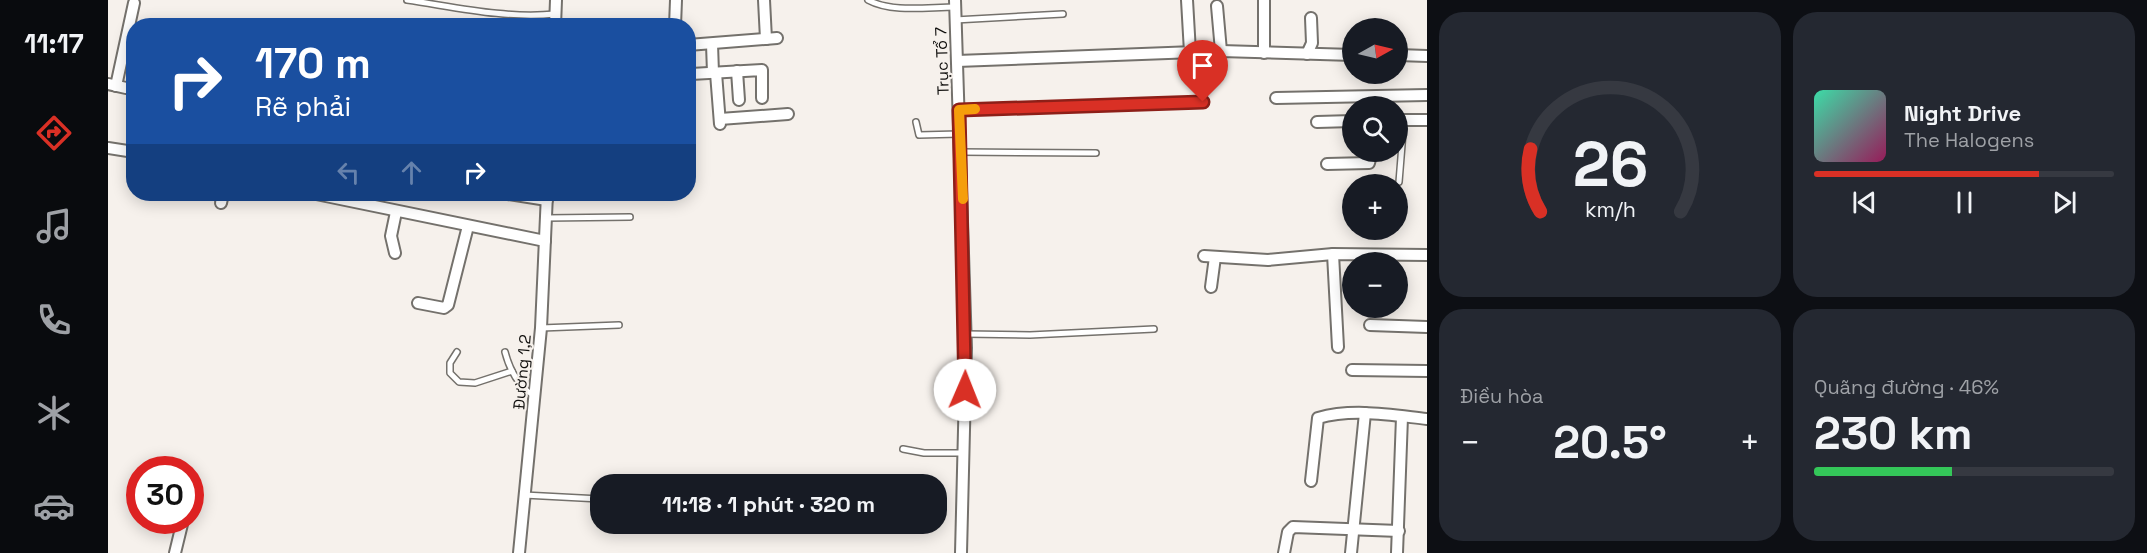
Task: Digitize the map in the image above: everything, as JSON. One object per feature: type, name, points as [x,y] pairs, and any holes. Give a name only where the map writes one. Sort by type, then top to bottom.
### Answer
[{"type":"street","points":[[555,18],[556,0]]},
{"type":"street","points":[[675,18],[676,0]]},
{"type":"street","points":[[696,45],[772,38],[764,0]]},
{"type":"street","points":[[1187,0],[1190,52]]},
{"type":"street","points":[[1264,0],[1264,52]]},
{"type":"street","points":[[131,18],[134,3]]},
{"type":"street","name":"Trục Tổ 7","points":[[955,3],[966,334],[961,553]]},
{"type":"street","points":[[1217,6],[1221,51]]},
{"type":"street","points":[[1307,54],[1312,43],[1311,18]]},
{"type":"street","points":[[117,86],[126,42]]},
{"type":"street","points":[[712,44],[720,121],[788,114]]},
{"type":"street","points":[[957,61],[1221,51],[1342,55]]},
{"type":"street","points":[[1408,55],[1427,56]]},
{"type":"street","points":[[696,74],[762,70],[762,98]]},
{"type":"street","points":[[737,71],[739,100]]},
{"type":"street","points":[[1276,98],[1427,95]]},
{"type":"street","points":[[1408,120],[1427,120]]},
{"type":"street","points":[[1317,122],[1342,121]]},
{"type":"street","points":[[108,148],[126,151]]},
{"type":"street","points":[[1327,164],[1369,162]]},
{"type":"street","points":[[347,201],[545,242]]},
{"type":"street","name":"Đường 1,2","points":[[519,553],[541,328],[547,201]]},
{"type":"street","points":[[395,253],[391,236],[396,212]]},
{"type":"street","points":[[418,303],[444,308],[448,304],[468,226]]},
{"type":"street","points":[[1333,254],[1338,347]]},
{"type":"street","points":[[1211,287],[1209,256],[1268,260],[1333,254],[1427,255]]},
{"type":"street","points":[[1370,326],[1427,327]]},
{"type":"street","points":[[1352,370],[1427,371]]},
{"type":"street","points":[[1351,553],[1365,413]]},
{"type":"street","points":[[1311,481],[1318,418],[1332,414],[1365,413],[1427,419]]},
{"type":"street","points":[[1397,553],[1402,417]]},
{"type":"street","points":[[1284,553],[1288,532],[1293,527],[1399,531]]},
{"type":"street","points":[[175,553],[180,534]]},
{"type":"lane","points":[[407,0],[520,16],[555,14]]},
{"type":"lane","points":[[868,0],[877,5],[896,7],[955,3]]},
{"type":"lane","points":[[955,20],[1063,14]]},
{"type":"lane","points":[[959,110],[1203,102]]},
{"type":"lane","points":[[916,122],[919,135],[960,134]]},
{"type":"lane","points":[[961,152],[1096,153]]},
{"type":"lane","points":[[546,218],[630,218]]},
{"type":"lane","points":[[541,328],[619,325]]},
{"type":"lane","points":[[966,334],[1029,335],[1154,329]]},
{"type":"lane","points":[[457,352],[450,363],[450,373],[459,382],[475,382],[512,372]]},
{"type":"lane","points":[[505,352],[512,372],[523,389],[535,397]]},
{"type":"lane","points":[[903,449],[924,453],[964,453]]},
{"type":"lane","points":[[523,495],[590,498]]},
{"type":"slow traffic","points":[[963,199],[959,110],[975,109]]},
{"type":"route","points":[[965,390],[966,334],[959,110],[1203,102]]}]
